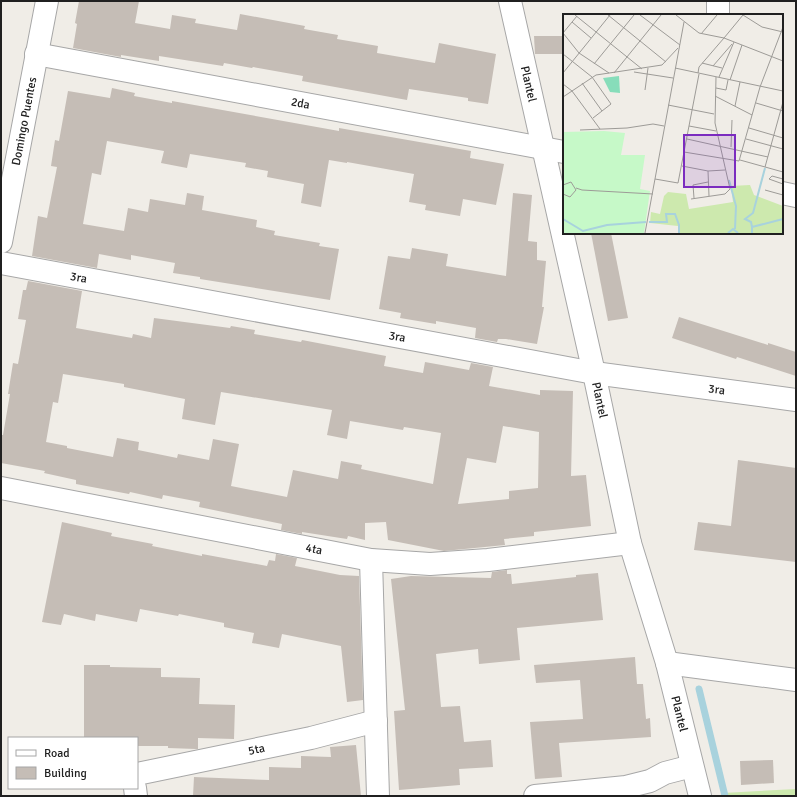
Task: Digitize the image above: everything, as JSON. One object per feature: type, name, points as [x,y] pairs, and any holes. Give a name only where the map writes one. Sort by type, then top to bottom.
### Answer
[{"type":"street","name":"Domingo Puentes","points":[[1,242],[47,1]]},
{"type":"street","name":"Plantel","points":[[510,1],[594,373],[630,544],[666,663],[700,796]]},
{"type":"street","points":[[718,1],[718,14]]},
{"type":"street","name":"2da","points":[[36,54],[563,152]]},
{"type":"street","points":[[783,193],[796,196]]},
{"type":"street","name":"3ra","points":[[1,263],[594,373],[796,400]]},
{"type":"street","name":"4ta","points":[[1,488],[371,560],[437,563],[488,560],[630,544]]},
{"type":"street","points":[[371,560],[378,796]]},
{"type":"street","points":[[666,663],[796,680]]},
{"type":"street","name":"5ta","points":[[138,774],[311,738],[376,721]]},
{"type":"street","points":[[535,796],[626,787],[650,781],[665,773],[692,766]]},
{"type":"green space","points":[[796,789],[796,796],[723,796],[723,793]]},
{"type":"building","points":[[79,1],[139,1],[135,23],[170,29],[172,15],[196,19],[195,23],[237,30],[240,14],[305,26],[304,29],[338,35],[337,39],[378,46],[377,53],[435,63],[439,43],[496,54],[488,104],[468,101],[468,98],[409,89],[407,100],[302,81],[303,76],[253,67],[224,63],[223,66],[159,56],[159,61],[121,55],[121,57],[73,48]]},
{"type":"building","points":[[534,36],[563,36],[563,54],[535,54]]},
{"type":"building","points":[[112,88],[135,93],[134,96],[172,103],[172,101],[339,131],[339,128],[471,151],[470,158],[504,164],[496,205],[463,199],[460,216],[425,210],[426,205],[409,202],[414,174],[329,160],[321,207],[301,203],[304,184],[267,177],[268,171],[245,167],[246,163],[190,154],[187,168],[161,163],[164,151],[107,141],[101,175],[92,173],[83,224],[124,231],[128,208],[148,212],[150,199],[185,205],[187,193],[204,196],[202,210],[257,220],[256,227],[275,231],[274,235],[320,243],[319,246],[339,249],[330,300],[200,279],[200,277],[173,273],[175,263],[131,255],[131,260],[99,254],[97,268],[32,256],[38,216],[47,218],[57,167],[51,166],[55,140],[59,141],[68,91],[110,98]]},
{"type":"building","points":[[513,193],[532,195],[528,241],[537,242],[537,260],[546,261],[542,307],[544,307],[537,344],[506,339],[498,339],[497,342],[475,338],[476,328],[436,321],[436,324],[400,318],[401,313],[379,309],[388,256],[410,259],[412,248],[448,254],[446,266],[506,276]]},
{"type":"building","points":[[591,234],[611,234],[628,318],[608,321]]},
{"type":"building","points":[[28,281],[82,291],[76,328],[132,338],[133,334],[151,338],[154,318],[230,328],[231,326],[255,330],[254,334],[301,342],[302,340],[386,356],[384,366],[423,373],[425,362],[469,370],[471,363],[493,367],[489,386],[540,395],[540,390],[573,391],[571,476],[586,475],[591,526],[534,532],[534,536],[504,539],[505,545],[444,551],[388,540],[386,522],[365,523],[365,540],[348,536],[347,539],[302,532],[302,534],[281,530],[282,524],[199,507],[200,502],[163,495],[162,499],[130,492],[129,494],[76,484],[76,480],[44,473],[45,471],[1,463],[1,435],[3,435],[10,394],[8,394],[13,363],[18,364],[26,320],[18,319],[23,290],[26,290]],"holes":[[[63,374],[124,384],[124,387],[185,399],[182,419],[215,425],[221,392],[332,410],[327,435],[347,439],[350,421],[403,430],[404,427],[441,433],[433,484],[361,469],[362,465],[341,461],[338,479],[293,470],[287,497],[231,486],[239,444],[213,439],[209,460],[178,454],[177,458],[138,450],[139,442],[117,438],[113,457],[67,448],[67,446],[46,442],[53,402],[58,403]],[[503,426],[539,432],[538,488],[509,491],[509,499],[458,504],[467,458],[496,463]]]},
{"type":"building","points":[[679,317],[768,345],[768,343],[796,352],[796,376],[737,357],[736,359],[672,338]]},
{"type":"building","points":[[738,460],[796,468],[796,562],[694,550],[698,522],[731,526]]},
{"type":"building","points":[[62,522],[112,533],[111,536],[153,544],[152,546],[202,556],[202,554],[267,566],[269,560],[275,561],[276,554],[297,558],[295,566],[340,575],[359,576],[363,700],[347,702],[341,646],[282,634],[279,648],[252,643],[254,633],[224,627],[224,623],[179,614],[178,616],[140,609],[137,622],[96,614],[95,621],[64,614],[61,625],[42,622]]},
{"type":"building","points":[[507,570],[507,574],[511,574],[512,584],[598,573],[603,620],[517,628],[520,660],[479,664],[478,649],[436,654],[441,707],[460,706],[464,742],[491,740],[493,767],[459,769],[460,785],[399,790],[394,711],[405,710],[391,579],[411,576],[491,578],[492,572]]},
{"type":"building","points":[[635,657],[637,684],[643,684],[646,719],[650,718],[651,737],[559,743],[562,777],[535,779],[530,722],[583,719],[580,680],[536,683],[534,665]]},
{"type":"building","points":[[84,665],[161,668],[161,677],[200,678],[199,704],[235,705],[234,739],[198,738],[198,749],[168,748],[168,746],[138,746],[138,737],[84,737]]},
{"type":"building","points":[[356,745],[361,796],[193,796],[194,777],[269,780],[269,767],[301,768],[301,756],[331,757],[330,747]]},
{"type":"building","points":[[773,760],[774,783],[741,785],[740,761]]},
{"type":"waterway","points":[[699,689],[725,796]]}]
